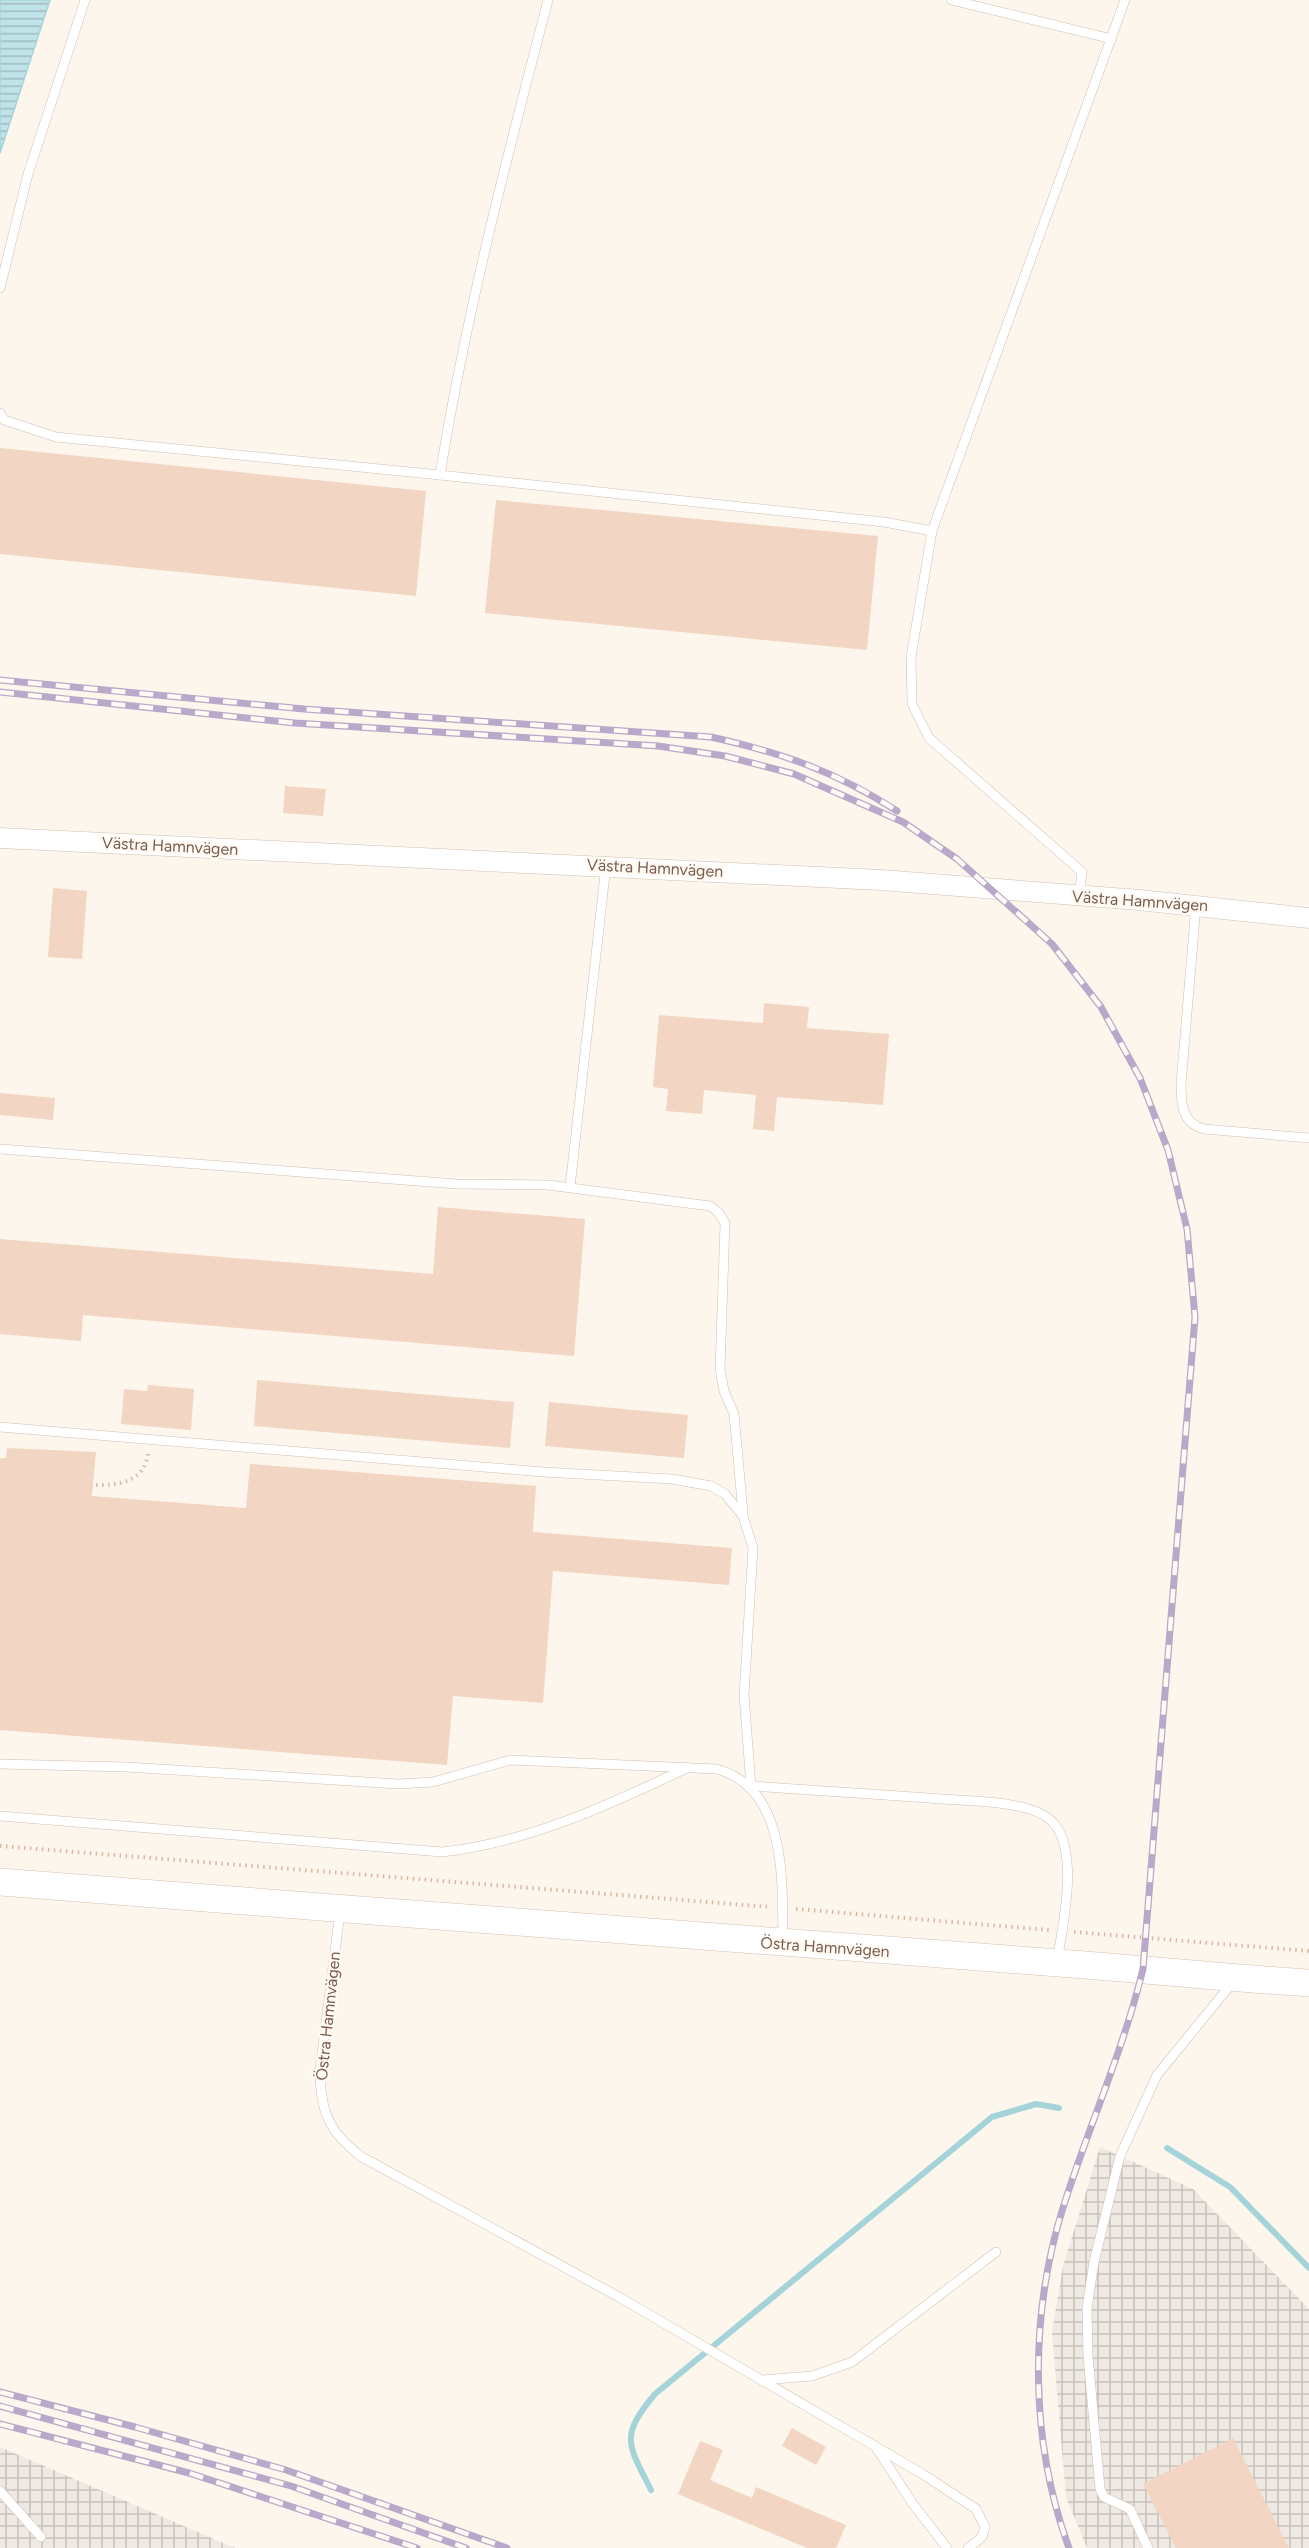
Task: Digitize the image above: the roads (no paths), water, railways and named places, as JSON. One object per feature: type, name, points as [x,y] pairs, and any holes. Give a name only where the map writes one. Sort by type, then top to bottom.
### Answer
[{"type":"street","name":"Västra Hamnvägen","points":[[0,838],[881,880],[1196,905],[1309,918]]},
{"type":"street","name":"Östra Hamnvägen","points":[[0,1882],[340,1907],[783,1945],[1309,1983]]},
{"type":"lane","points":[[0,288],[28,174],[85,0]]},
{"type":"lane","points":[[441,475],[454,391],[500,186],[548,0]]},
{"type":"lane","points":[[951,0],[1112,39]]},
{"type":"lane","points":[[1079,896],[1082,872],[929,738],[912,704],[911,657],[932,531],[1125,0]]},
{"type":"lane","points":[[0,413],[4,420],[57,437],[884,522],[932,531]]},
{"type":"lane","points":[[570,1187],[606,866]]},
{"type":"lane","points":[[1196,905],[1181,1084],[1181,1105],[1187,1119],[1196,1127],[1204,1129],[1309,1138]]},
{"type":"lane","points":[[0,1149],[457,1184],[570,1187],[710,1206],[718,1212],[725,1223],[720,1369],[724,1391],[734,1414],[743,1516],[753,1548],[744,1695],[751,1786]]},
{"type":"lane","points":[[0,1427],[543,1472],[672,1479],[711,1486],[725,1494],[743,1516]]},
{"type":"lane","points":[[0,1764],[126,1767],[398,1784],[433,1782],[510,1760],[689,1767],[732,1773],[751,1786],[768,1811],[779,1863],[783,1945]]},
{"type":"lane","points":[[0,1816],[442,1852],[487,1845],[538,1829],[611,1803],[689,1767]]},
{"type":"lane","points":[[751,1786],[984,1802],[1030,1809],[1046,1817],[1056,1826],[1063,1841],[1067,1888],[1057,1963]]},
{"type":"lane","name":"Östra Hamnvägen","points":[[340,1907],[320,2069],[320,2093],[324,2113],[347,2145],[362,2157],[732,2362],[976,2509],[985,2528],[982,2538],[969,2548]]},
{"type":"lane","points":[[1148,2548],[1130,2509],[1104,2497],[1100,2489],[1088,2356],[1088,2308],[1092,2274],[1120,2156],[1135,2118],[1157,2075],[1238,1977]]},
{"type":"lane","points":[[762,2380],[812,2376],[852,2362],[996,2252]]},
{"type":"lane","name":"Östra Hamnvägen","points":[[876,2447],[913,2504],[947,2548]]},
{"type":"lane","points":[[0,2491],[41,2537]]},
{"type":"water","points":[[0,0],[50,0],[0,153]]},
{"type":"waterway","points":[[651,2490],[637,2462],[631,2441],[636,2421],[655,2394],[992,2117],[1036,2104],[1059,2108]]},
{"type":"waterway","points":[[1167,2148],[1230,2187],[1309,2268]]},
{"type":"railway","points":[[0,680],[304,709],[711,737],[785,757],[830,774],[897,811]]},
{"type":"railway","points":[[0,692],[295,723],[658,746],[725,756],[794,774],[903,822],[957,859],[1052,944],[1101,1007],[1140,1078],[1168,1150],[1187,1229],[1195,1317],[1143,1969],[1115,2061],[1062,2211],[1051,2252],[1039,2337],[1038,2380],[1047,2466],[1056,2508],[1069,2548]]},
{"type":"railway","points":[[0,2392],[286,2470],[507,2548]]},
{"type":"railway","points":[[0,2406],[291,2486],[466,2548]]},
{"type":"railway","points":[[0,2424],[189,2473],[417,2548]]}]
